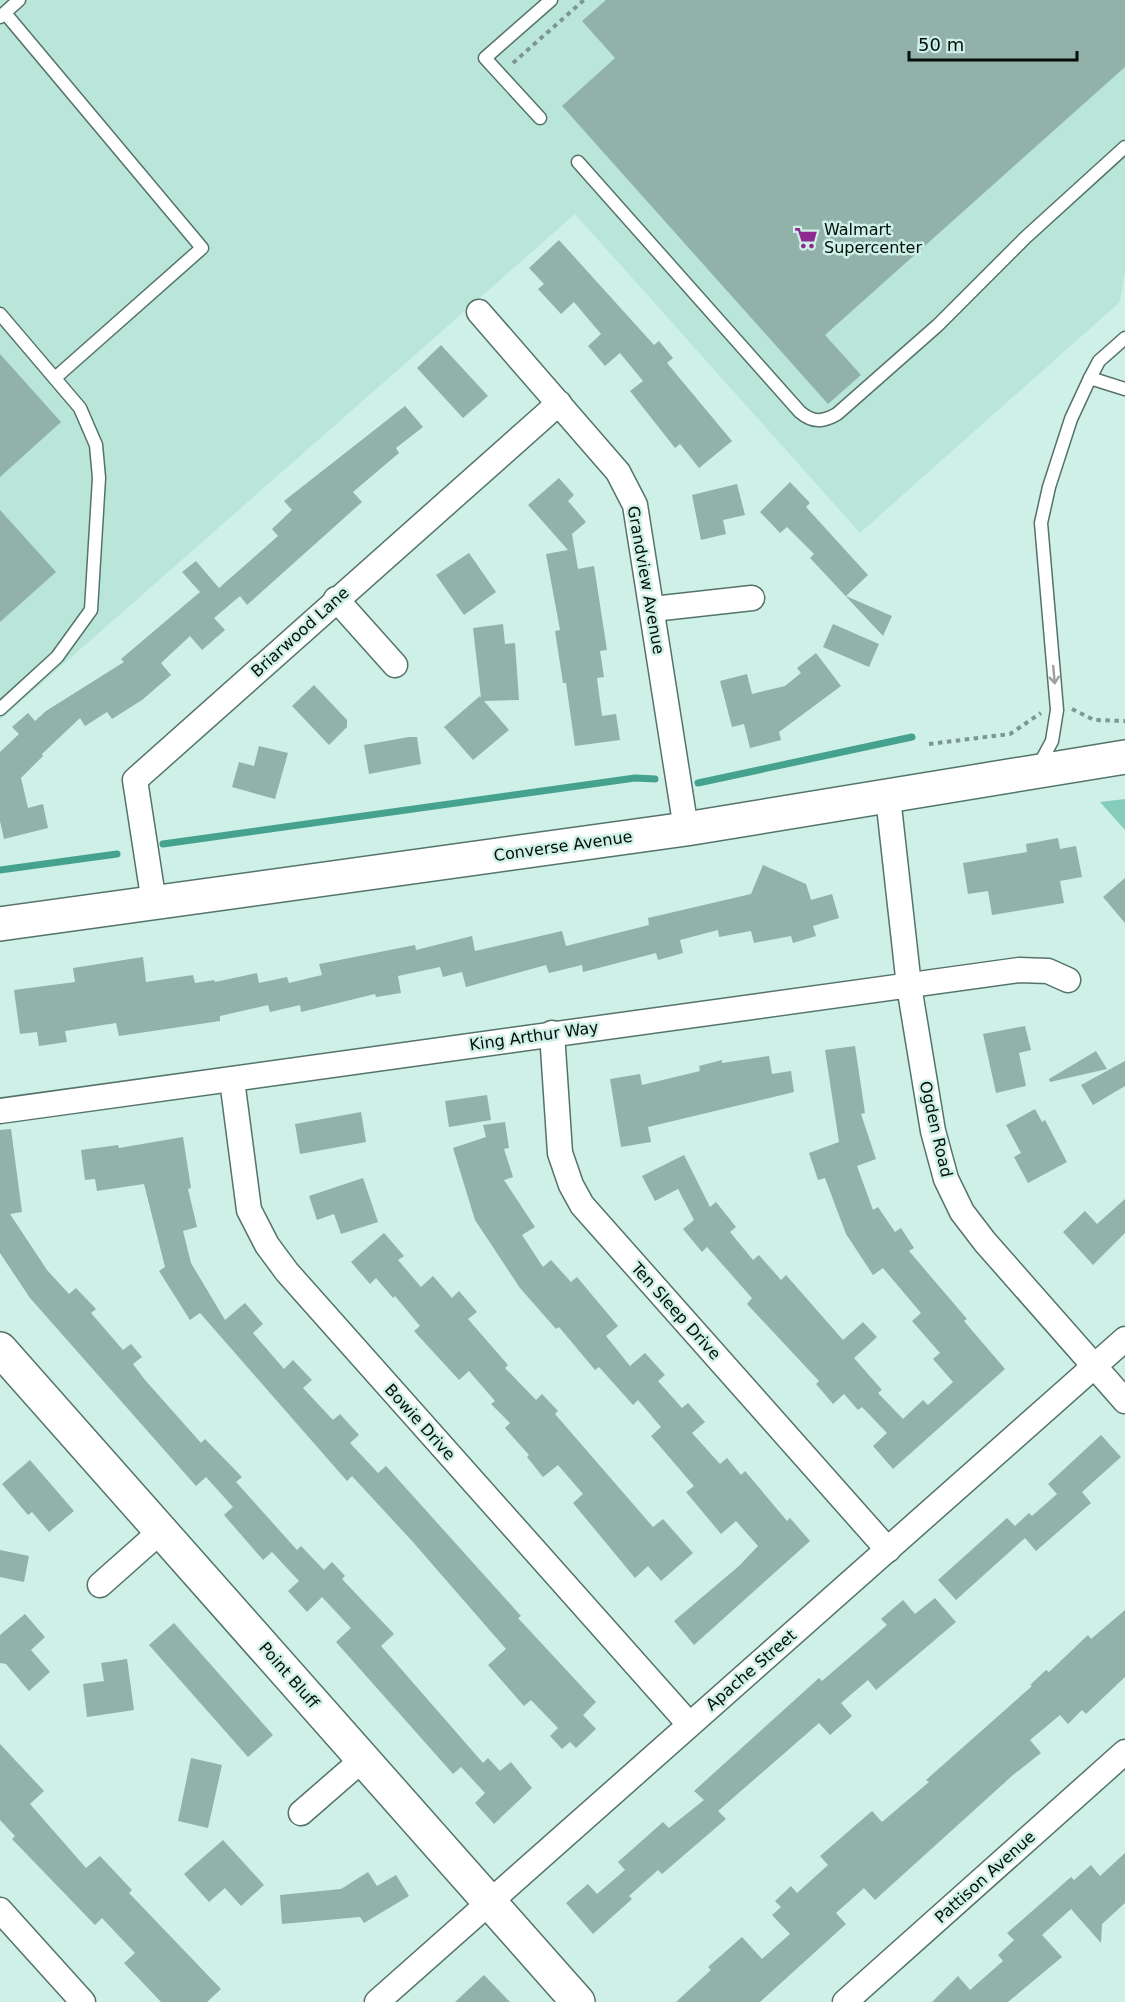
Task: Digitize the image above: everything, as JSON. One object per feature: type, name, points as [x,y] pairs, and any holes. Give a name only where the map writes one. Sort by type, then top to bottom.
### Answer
[{"type":"main road","name":"Converse Avenue","points":[[0,924],[686,829],[1125,757]]},
{"type":"main road","name":"Point Bluff","points":[[0,1349],[578,2002]]},
{"type":"street","name":"Grandview Avenue","points":[[478,312],[618,472],[635,505],[686,829]]},
{"type":"street","name":"Briarwood Lane","points":[[154,903],[135,780],[559,403]]},
{"type":"street","points":[[653,609],[752,598]]},
{"type":"street","points":[[336,599],[395,665]]},
{"type":"street","name":"Ogden Road","points":[[888,797],[909,986],[933,1131],[946,1179],[962,1212],[985,1242],[1125,1401]]},
{"type":"street","name":"King Arthur Way","points":[[0,1111],[1019,970],[1048,972],[1068,980]]},
{"type":"street","name":"Ten Sleep Drive","points":[[552,1033],[560,1154],[571,1185],[582,1205],[888,1550]]},
{"type":"street","name":"Bowie Drive","points":[[232,1080],[249,1210],[267,1245],[287,1272],[689,1724]]},
{"type":"street","name":"Apache Street","points":[[376,2002],[1125,1339]]},
{"type":"street","points":[[100,1585],[162,1530]]},
{"type":"street","name":"Pattison Avenue","points":[[845,2002],[1125,1752]]},
{"type":"street","points":[[301,1813],[363,1759]]},
{"type":"street","points":[[0,1910],[82,2002]]},
{"type":"lane","points":[[19,0],[2,15],[202,248],[55,378]]},
{"type":"lane","points":[[540,118],[486,58],[551,0]]},
{"type":"lane","points":[[578,162],[800,412],[814,421],[821,421],[837,414],[938,325],[1026,237],[1125,147]]},
{"type":"lane","points":[[0,314],[80,408],[96,445],[99,478],[91,610],[57,657],[0,709]]},
{"type":"lane","points":[[1034,772],[1052,741],[1057,710],[1041,523],[1049,487],[1071,419],[1099,361],[1125,338]]},
{"type":"lane","points":[[1090,378],[1125,389]]},
{"type":"path","points":[[501,75],[584,0]]},
{"type":"path","points":[[929,744],[1010,734],[1037,714],[1057,710],[1073,709],[1094,720],[1105,722],[1125,721]]},
{"type":"shaded area","points":[[0,0],[1125,0],[1125,271],[1120,302],[860,533],[575,214],[0,720]]},
{"type":"shaded area","points":[[1125,799],[1125,830],[1100,802]]},
{"type":"building","name":"Walmart Supercenter","points":[[606,0],[1125,0],[1125,67],[825,335],[861,375],[828,404],[562,106],[615,58],[582,21]]},
{"type":"building","points":[[559,240],[654,345],[659,341],[673,358],[667,363],[732,441],[699,468],[680,444],[675,448],[630,391],[643,381],[620,353],[605,366],[588,346],[601,334],[574,302],[561,314],[538,289],[544,284],[529,268]]},
{"type":"building","points":[[441,345],[488,396],[463,418],[417,368]]},
{"type":"building","points":[[0,354],[61,422],[0,477]]},
{"type":"building","points":[[405,406],[423,427],[396,448],[399,453],[353,492],[362,502],[247,605],[240,596],[214,618],[225,630],[202,650],[190,636],[161,663],[171,675],[142,700],[112,719],[107,712],[85,726],[80,718],[42,754],[43,756],[21,778],[28,808],[43,804],[48,828],[4,839],[0,821],[0,752],[19,734],[12,727],[28,713],[35,721],[46,711],[124,662],[121,659],[200,592],[182,572],[196,561],[219,588],[278,536],[272,529],[292,510],[284,501]]},
{"type":"building","points":[[559,478],[574,495],[568,501],[586,522],[572,534],[578,569],[594,566],[607,650],[600,651],[604,677],[597,678],[602,716],[616,714],[620,740],[575,746],[566,683],[563,683],[555,631],[560,630],[546,554],[568,550],[528,505]]},
{"type":"building","points":[[790,482],[810,503],[806,507],[868,575],[846,596],[892,616],[883,636],[810,558],[814,554],[787,527],[780,533],[760,512]]},
{"type":"building","points":[[737,484],[745,515],[723,520],[726,534],[701,540],[692,495]]},
{"type":"building","points":[[0,510],[56,572],[0,622]]},
{"type":"building","points":[[469,553],[496,592],[464,615],[436,575]]},
{"type":"building","points":[[503,624],[505,644],[515,643],[519,700],[484,701],[509,730],[473,760],[444,727],[480,696],[481,698],[473,628]]},
{"type":"building","points":[[833,624],[879,644],[869,667],[823,647]]},
{"type":"building","points":[[816,653],[841,686],[779,732],[781,740],[750,748],[744,724],[732,727],[720,681],[747,674],[752,694],[785,686],[801,673],[797,668]]},
{"type":"building","points":[[314,685],[347,720],[347,727],[329,745],[292,706]]},
{"type":"building","points":[[417,737],[421,764],[369,774],[364,745]]},
{"type":"building","points":[[259,746],[288,753],[275,799],[232,787],[239,762],[254,766]]},
{"type":"building","points":[[1058,838],[1060,849],[1076,846],[1082,877],[1060,881],[1064,903],[992,915],[988,891],[968,894],[963,863],[1027,852],[1026,844]]},
{"type":"building","points":[[763,865],[806,884],[811,900],[832,894],[839,918],[813,926],[816,936],[793,943],[791,936],[754,943],[751,931],[719,937],[718,930],[680,940],[683,953],[658,960],[656,953],[583,972],[582,965],[549,973],[546,965],[466,987],[462,972],[443,977],[440,967],[398,976],[401,993],[376,997],[375,994],[301,1012],[300,1005],[270,1012],[268,1005],[220,1016],[220,1021],[119,1036],[116,1023],[65,1031],[67,1042],[39,1046],[37,1032],[20,1034],[14,990],[75,982],[73,968],[143,957],[146,982],[193,975],[195,983],[214,980],[215,982],[257,973],[259,983],[287,977],[289,983],[322,975],[319,964],[415,945],[416,950],[472,936],[475,951],[562,931],[566,946],[649,925],[648,918],[751,894]]},
{"type":"building","points":[[1125,878],[1125,923],[1103,897]]},
{"type":"building","points":[[1025,1026],[1031,1050],[1019,1053],[1026,1086],[996,1093],[983,1034]]},
{"type":"building","points":[[855,1046],[865,1113],[861,1114],[876,1159],[857,1166],[873,1210],[878,1207],[895,1232],[901,1228],[914,1248],[909,1251],[967,1319],[964,1321],[1005,1369],[893,1469],[873,1446],[887,1433],[862,1407],[858,1410],[844,1394],[833,1404],[816,1384],[819,1381],[747,1304],[752,1298],[707,1247],[702,1252],[683,1229],[694,1220],[678,1189],[655,1201],[642,1176],[684,1155],[710,1207],[716,1202],[736,1227],[730,1232],[753,1260],[759,1255],[781,1280],[786,1275],[843,1340],[863,1322],[877,1337],[854,1358],[882,1390],[878,1393],[903,1419],[923,1400],[928,1405],[953,1382],[933,1359],[940,1353],[912,1321],[921,1313],[883,1268],[873,1275],[846,1234],[825,1178],[818,1180],[809,1153],[839,1142],[825,1050]]},
{"type":"building","points":[[1096,1051],[1107,1069],[1050,1082],[1049,1079]]},
{"type":"building","points":[[769,1056],[772,1074],[791,1071],[794,1092],[648,1127],[651,1142],[621,1147],[610,1079],[640,1074],[642,1085],[700,1071],[699,1066],[722,1060],[722,1063]]},
{"type":"building","points":[[1125,1061],[1125,1086],[1093,1105],[1081,1085]]},
{"type":"building","points":[[487,1095],[491,1120],[449,1127],[445,1101]]},
{"type":"building","points":[[1035,1109],[1042,1122],[1045,1120],[1067,1162],[1028,1183],[1014,1157],[1021,1153],[1006,1125]]},
{"type":"building","points":[[361,1112],[366,1142],[300,1154],[295,1124]]},
{"type":"building","points":[[505,1122],[509,1148],[504,1149],[513,1177],[504,1180],[535,1227],[522,1235],[543,1267],[551,1260],[571,1282],[577,1277],[618,1326],[606,1336],[630,1366],[645,1353],[665,1375],[658,1381],[682,1408],[688,1403],[705,1422],[692,1433],[720,1464],[727,1458],[741,1475],[745,1471],[787,1521],[790,1518],[810,1541],[694,1645],[674,1621],[739,1566],[758,1546],[736,1521],[721,1534],[686,1492],[694,1486],[651,1436],[661,1427],[638,1400],[633,1405],[599,1367],[595,1370],[559,1327],[556,1329],[520,1288],[475,1220],[453,1148],[486,1137],[483,1125]]},
{"type":"building","points":[[11,1129],[22,1212],[10,1214],[47,1270],[69,1294],[76,1288],[96,1309],[91,1313],[123,1350],[131,1344],[142,1357],[133,1364],[145,1380],[201,1443],[205,1439],[242,1477],[236,1482],[297,1550],[301,1546],[324,1570],[332,1562],[345,1576],[342,1579],[394,1634],[381,1646],[483,1763],[488,1758],[500,1771],[511,1762],[532,1788],[494,1824],[475,1803],[485,1793],[461,1767],[453,1774],[336,1642],[351,1628],[322,1597],[307,1612],[288,1591],[299,1581],[272,1552],[263,1560],[224,1515],[233,1507],[206,1477],[196,1486],[30,1298],[0,1253],[0,1130]]},
{"type":"building","points":[[183,1137],[191,1188],[188,1189],[197,1227],[183,1231],[191,1263],[225,1320],[245,1303],[263,1324],[253,1333],[284,1369],[293,1360],[312,1380],[303,1388],[333,1420],[340,1414],[359,1435],[350,1443],[378,1473],[386,1466],[521,1616],[518,1618],[596,1702],[583,1715],[596,1729],[576,1748],[570,1742],[562,1749],[550,1736],[558,1728],[531,1700],[524,1706],[488,1665],[506,1649],[412,1541],[352,1476],[347,1481],[200,1313],[190,1320],[159,1271],[165,1267],[144,1184],[97,1191],[95,1179],[85,1180],[81,1150],[118,1145],[119,1148]]},
{"type":"building","points":[[363,1178],[378,1222],[341,1234],[334,1214],[317,1220],[309,1196]]},
{"type":"building","points":[[1125,1199],[1125,1233],[1093,1265],[1063,1232],[1085,1211],[1097,1224]]},
{"type":"building","points":[[384,1233],[404,1256],[398,1260],[421,1287],[433,1276],[452,1298],[459,1291],[477,1312],[468,1319],[508,1365],[505,1368],[536,1400],[542,1394],[558,1411],[555,1414],[653,1527],[663,1519],[693,1553],[661,1581],[648,1566],[635,1578],[573,1503],[583,1494],[558,1465],[543,1477],[527,1457],[529,1455],[505,1428],[510,1423],[491,1404],[495,1401],[469,1371],[459,1380],[414,1331],[420,1326],[395,1296],[393,1298],[376,1278],[370,1284],[351,1262]]},
{"type":"building","points":[[1101,1435],[1121,1457],[1082,1492],[1091,1503],[1036,1551],[1025,1538],[956,1600],[938,1580],[1007,1518],[1015,1526],[1029,1513],[1032,1516],[1057,1494],[1048,1484]]},
{"type":"building","points":[[30,1460],[74,1511],[49,1532],[32,1512],[28,1515],[2,1484]]},
{"type":"building","points":[[0,1550],[29,1556],[24,1582],[0,1577]]},
{"type":"building","points":[[935,1598],[956,1622],[876,1690],[868,1680],[841,1703],[852,1716],[830,1735],[819,1723],[718,1811],[726,1819],[662,1874],[658,1870],[629,1896],[632,1899],[593,1934],[566,1903],[588,1884],[597,1894],[625,1870],[618,1862],[663,1822],[669,1828],[704,1800],[694,1791],[819,1678],[822,1681],[887,1625],[881,1619],[903,1600],[915,1614]]},
{"type":"building","points":[[1125,1610],[1125,1677],[1086,1714],[1082,1710],[1068,1724],[1060,1715],[1030,1740],[1041,1753],[1013,1775],[875,1900],[864,1888],[836,1913],[846,1924],[760,2002],[676,2002],[711,1970],[708,1967],[742,1937],[762,1959],[790,1934],[772,1915],[781,1907],[775,1901],[791,1886],[797,1893],[828,1865],[820,1856],[872,1811],[882,1822],[929,1782],[926,1780],[1032,1686],[1030,1685],[1046,1670],[1049,1672],[1088,1635],[1091,1639]]},
{"type":"building","points":[[25,1614],[45,1637],[31,1650],[50,1672],[29,1691],[6,1664],[0,1663],[0,1635]]},
{"type":"building","points":[[174,1623],[273,1735],[248,1757],[149,1645]]},
{"type":"building","points":[[127,1659],[134,1710],[87,1717],[83,1684],[104,1681],[101,1663]]},
{"type":"building","points":[[0,1744],[44,1791],[30,1804],[86,1868],[100,1856],[132,1890],[129,1893],[221,1989],[207,2002],[161,2002],[124,1963],[135,1953],[102,1918],[95,1925],[12,1839],[15,1836],[0,1820]]},
{"type":"building","points":[[191,1758],[222,1765],[208,1828],[178,1821]]},
{"type":"building","points":[[223,1840],[264,1885],[241,1906],[225,1888],[209,1902],[184,1874]]},
{"type":"building","points":[[1125,1853],[1125,1903],[1102,1924],[1101,1943],[1071,1909],[1042,1935],[1062,1957],[1008,2002],[932,2002],[958,1976],[970,1990],[1003,1961],[998,1955],[1014,1940],[1007,1933],[1071,1877],[1074,1880],[1091,1865],[1100,1876]]},
{"type":"building","points":[[368,1872],[377,1886],[396,1875],[409,1896],[364,1923],[360,1917],[282,1924],[280,1895],[341,1889]]},
{"type":"building","points":[[484,1975],[510,2002],[455,2002]]},
{"type":"waterway","points":[[698,783],[912,737]]},
{"type":"waterway","points":[[163,844],[635,778],[655,779]]},
{"type":"waterway","points":[[0,870],[117,854]]},
{"type":"place","name":"Walmart Supercenter","points":[[806,238]]}]
